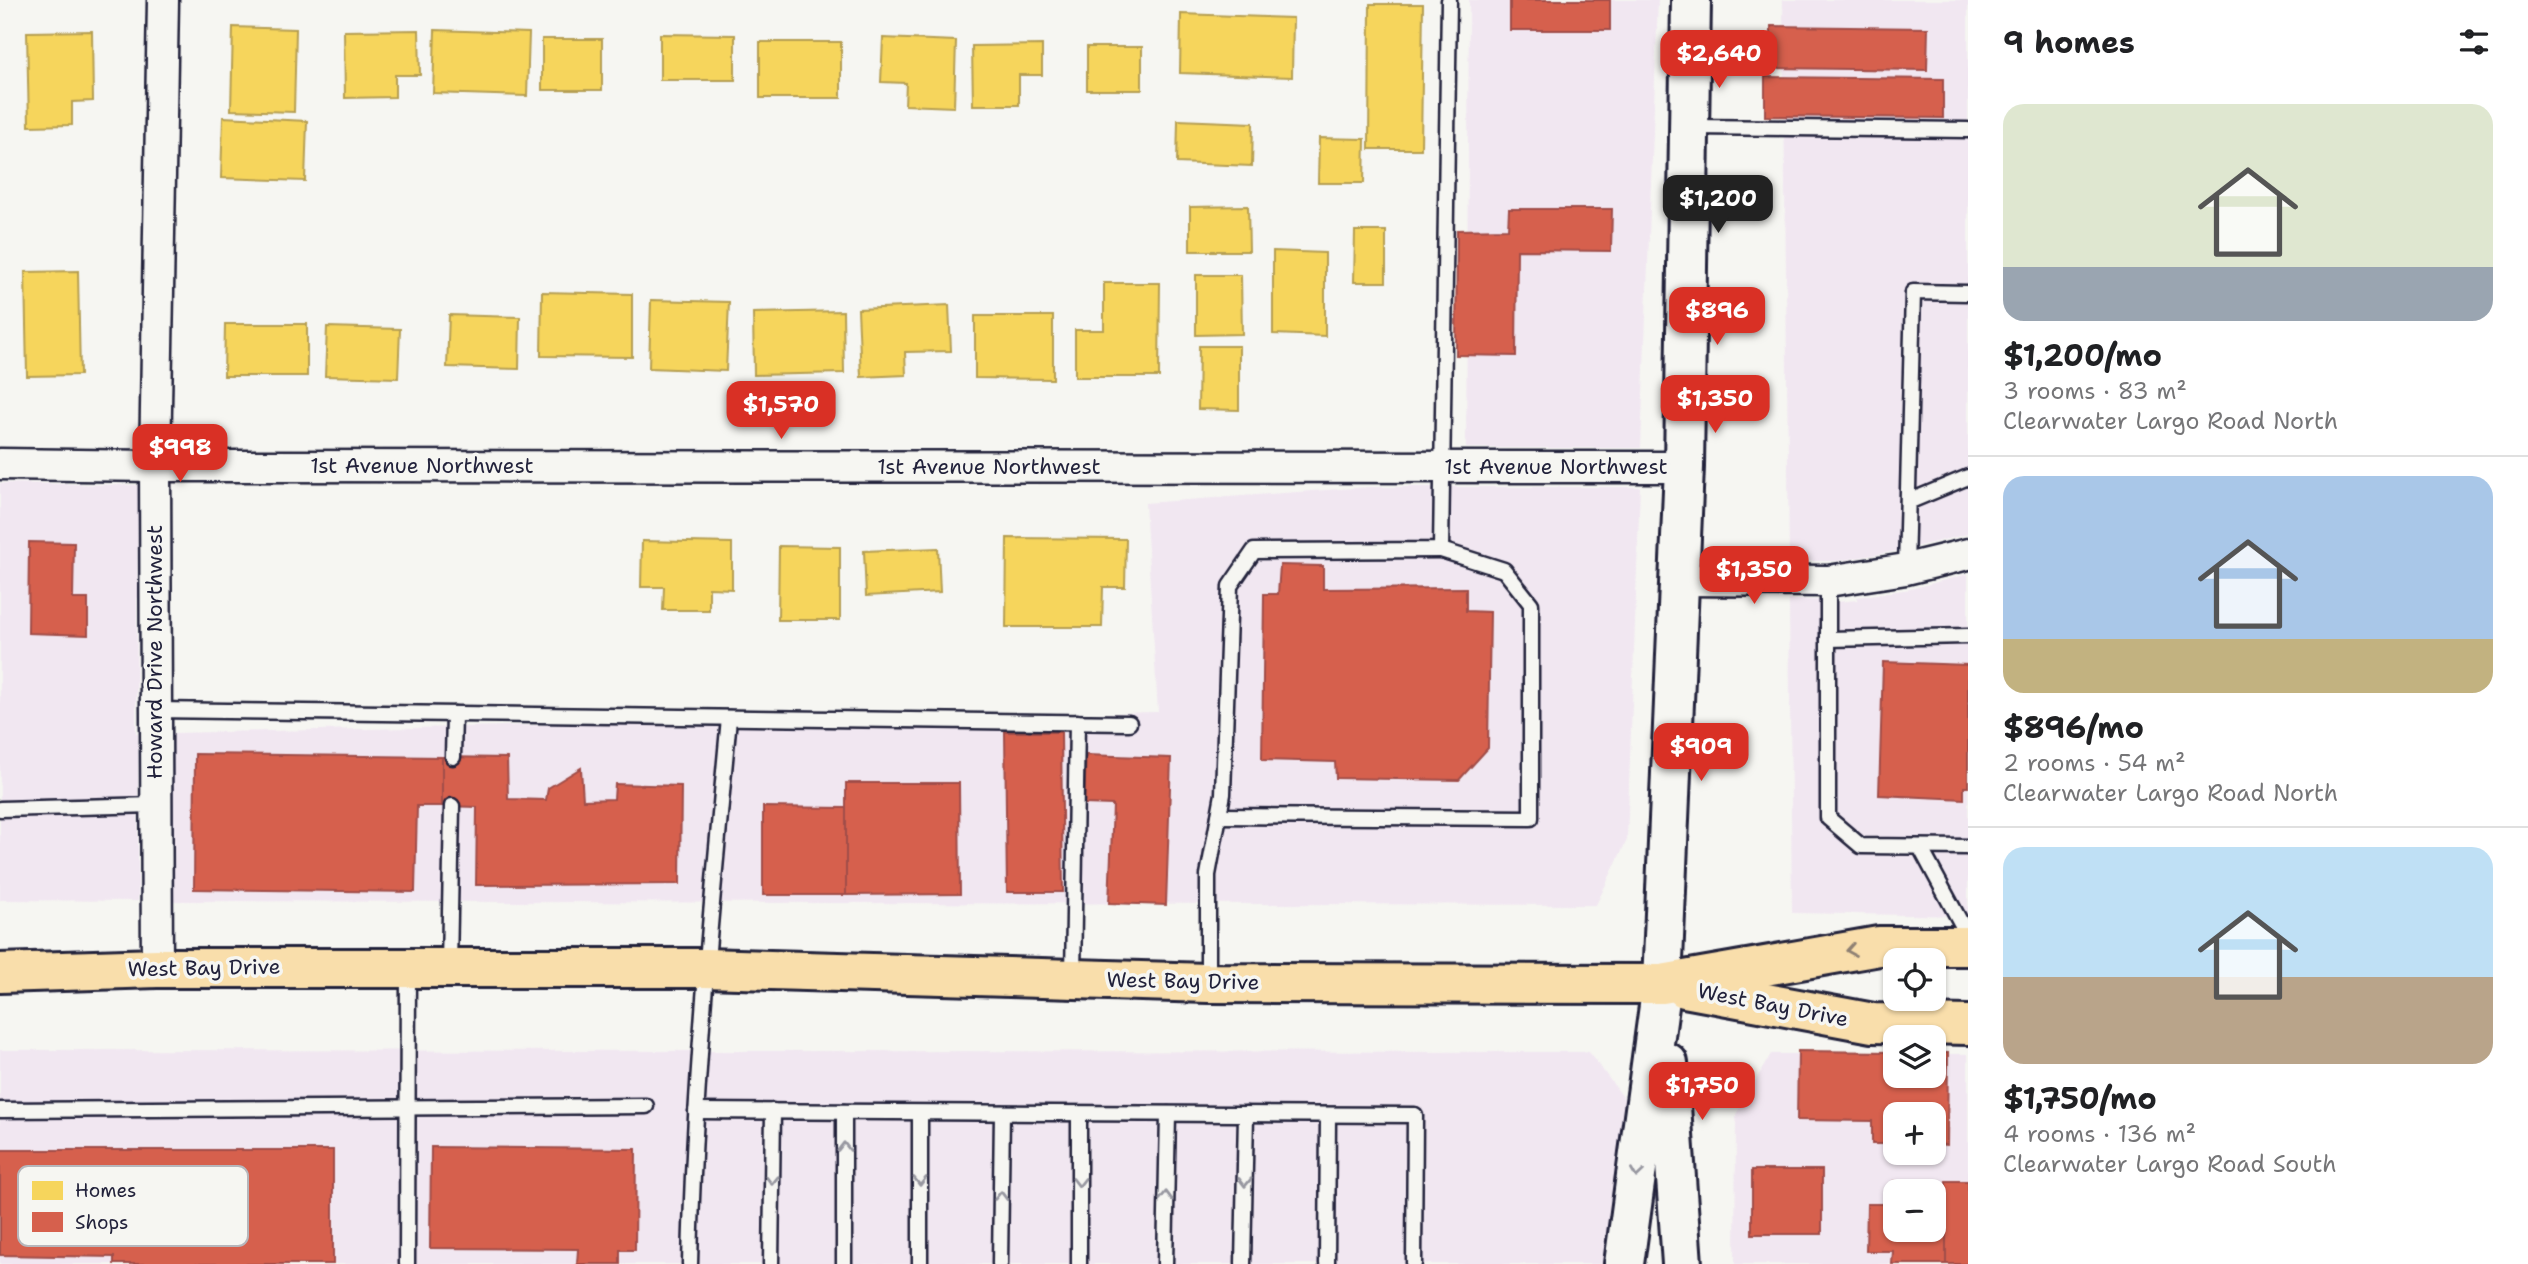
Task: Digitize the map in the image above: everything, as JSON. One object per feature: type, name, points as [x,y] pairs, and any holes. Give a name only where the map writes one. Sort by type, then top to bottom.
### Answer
[{"type":"main road","points":[[1624,1264],[1662,984],[1681,580],[1691,0]]},
{"type":"main road","name":"West Bay Drive","points":[[0,973],[157,968],[705,968],[1208,983],[1662,984],[1879,946],[1968,946]]},
{"type":"main road","points":[[1662,984],[1682,1264]]},
{"type":"main road","name":"West Bay Drive","points":[[1662,984],[1873,1023],[1968,1025]]},
{"type":"street","name":"Howard Drive Northwest","points":[[157,968],[155,466],[163,0]]},
{"type":"street","name":"1st Avenue Northwest","points":[[0,464],[1684,467]]},
{"type":"street","points":[[1681,580],[1828,581],[1906,569],[1968,554]]},
{"type":"lane","points":[[1441,550],[1450,0]]},
{"type":"lane","points":[[1689,127],[1968,130]]},
{"type":"lane","points":[[1906,569],[1913,292],[1968,293]]},
{"type":"lane","points":[[1908,502],[1968,477]]},
{"type":"lane","points":[[1208,983],[1208,875],[1223,794],[1230,586],[1254,551],[1441,550],[1504,570],[1531,604],[1531,818],[1219,816]]},
{"type":"lane","points":[[1828,581],[1828,818],[1861,846],[1968,847]]},
{"type":"lane","points":[[1828,639],[1968,636]]},
{"type":"lane","points":[[155,710],[1129,723]]},
{"type":"lane","points":[[453,757],[454,714]]},
{"type":"lane","points":[[690,1264],[705,968],[729,718]]},
{"type":"lane","points":[[1073,979],[1077,722]]},
{"type":"lane","points":[[0,809],[155,805]]},
{"type":"lane","points":[[449,967],[452,806]]},
{"type":"lane","points":[[1920,847],[1968,936]]},
{"type":"lane","points":[[407,1264],[408,967]]},
{"type":"lane","points":[[0,1111],[646,1106]]},
{"type":"lane","points":[[696,1111],[1415,1115],[1414,1264]]},
{"type":"lane","points":[[771,1264],[773,1111]]},
{"type":"lane","points":[[844,1112],[844,1264]]},
{"type":"lane","points":[[920,1112],[920,1264]]},
{"type":"lane","points":[[1000,1264],[1002,1113]]},
{"type":"lane","points":[[1079,1114],[1079,1264]]},
{"type":"lane","points":[[1165,1264],[1168,1114]]},
{"type":"lane","points":[[1243,1264],[1246,1114]]},
{"type":"lane","points":[[1327,1264],[1328,1115]]},
{"type":"shaded area","points":[[1469,0],[1658,0],[1641,448],[1466,448]]},
{"type":"shaded area","points":[[1783,0],[1968,0],[1968,534],[1903,550],[1838,561],[1789,561]]},
{"type":"shaded area","points":[[0,483],[138,485],[138,901],[0,900]]},
{"type":"shaded area","points":[[1368,487],[1640,487],[1627,840],[1596,905],[172,901],[172,733],[1158,712],[1145,503]]},
{"type":"shaded area","points":[[1968,574],[1968,916],[1792,913],[1789,600],[1825,600],[1826,603],[1857,600],[1857,597],[1910,589]]},
{"type":"shaded area","points":[[0,1050],[1589,1052],[1629,1105],[1607,1264],[0,1264]]},
{"type":"shaded area","points":[[1771,1054],[1883,1054],[1883,1088],[1946,1088],[1946,1054],[1968,1054],[1968,1264],[1735,1264],[1736,1114]]},
{"type":"building: Homes","points":[[1370,4],[1423,4],[1421,149],[1369,149]]},
{"type":"building: Homes","points":[[1181,14],[1293,18],[1292,77],[1180,73]]},
{"type":"building: Homes","points":[[233,27],[296,29],[294,112],[231,110]]},
{"type":"building: Homes","points":[[419,30],[420,75],[395,75],[395,97],[345,98],[344,31]]},
{"type":"building: Homes","points":[[435,30],[529,33],[527,96],[433,93]]},
{"type":"building: Homes","points":[[92,31],[93,101],[72,102],[72,125],[29,126],[27,32]]},
{"type":"building: Homes","points":[[660,34],[735,35],[735,80],[660,80]]},
{"type":"building: Homes","points":[[883,38],[956,41],[954,107],[905,105],[906,83],[881,82]]},
{"type":"building: Homes","points":[[542,39],[602,39],[602,90],[542,90]]},
{"type":"building: Homes","points":[[760,42],[841,42],[841,98],[760,98]]},
{"type":"building: Homes","points":[[1042,45],[1042,75],[1019,75],[1019,105],[973,105],[972,46]]},
{"type":"building: Homes","points":[[1087,47],[1142,47],[1142,90],[1087,90]]},
{"type":"building: Homes","points":[[223,117],[307,121],[305,181],[221,178]]},
{"type":"building: Homes","points":[[1178,120],[1253,123],[1252,166],[1177,163]]},
{"type":"building: Homes","points":[[1319,138],[1365,139],[1364,183],[1318,183]]},
{"type":"building: Homes","points":[[1248,206],[1249,251],[1190,251],[1190,207]]},
{"type":"building: Homes","points":[[1355,231],[1386,231],[1386,282],[1354,282]]},
{"type":"building: Homes","points":[[1273,251],[1325,253],[1325,336],[1273,334]]},
{"type":"building: Homes","points":[[78,271],[80,375],[27,376],[25,272]]},
{"type":"building: Homes","points":[[1196,275],[1241,275],[1242,334],[1196,335]]},
{"type":"building: Homes","points":[[1104,283],[1160,283],[1159,377],[1075,377],[1075,330],[1104,330]]},
{"type":"building: Homes","points":[[542,292],[632,294],[632,357],[541,356]]},
{"type":"building: Homes","points":[[651,300],[729,302],[726,371],[649,368]]},
{"type":"building: Homes","points":[[949,305],[951,351],[905,352],[906,375],[861,377],[858,309]]},
{"type":"building: Homes","points":[[843,311],[844,373],[754,375],[753,313]]},
{"type":"building: Homes","points":[[449,315],[520,317],[519,369],[447,367]]},
{"type":"building: Homes","points":[[975,316],[1053,316],[1053,379],[975,378]]},
{"type":"building: Homes","points":[[225,324],[307,324],[307,376],[224,376]]},
{"type":"building: Homes","points":[[327,327],[400,329],[398,378],[325,376]]},
{"type":"building: Homes","points":[[1199,346],[1239,346],[1239,410],[1198,409]]},
{"type":"building: Homes","points":[[1007,538],[1126,539],[1125,587],[1103,587],[1102,627],[1006,627]]},
{"type":"building: Homes","points":[[642,541],[732,543],[732,589],[709,588],[709,610],[663,610],[664,587],[641,587]]},
{"type":"building: Homes","points":[[779,546],[840,547],[840,620],[778,620]]},
{"type":"building: Homes","points":[[938,548],[940,592],[866,596],[864,551]]},
{"type":"building: Shops","points":[[1510,0],[1610,0],[1610,30],[1510,30]]},
{"type":"building: Shops","points":[[1771,26],[1928,28],[1927,70],[1771,68]]},
{"type":"building: Shops","points":[[1765,77],[1943,79],[1943,118],[1765,116]]},
{"type":"building: Shops","points":[[1509,209],[1612,209],[1611,251],[1517,250],[1516,356],[1456,355],[1457,230],[1508,229]]},
{"type":"building: Shops","points":[[29,542],[74,543],[73,599],[88,599],[88,635],[28,633]]},
{"type":"building: Shops","points":[[1280,565],[1323,566],[1323,589],[1466,588],[1466,611],[1490,612],[1488,748],[1459,780],[1336,778],[1335,762],[1262,760],[1264,594],[1278,594]]},
{"type":"building: Shops","points":[[1883,662],[1968,665],[1968,787],[1964,787],[1964,799],[1879,795]]},
{"type":"building: Shops","points":[[1005,732],[1061,732],[1063,892],[1007,892]]},
{"type":"building: Shops","points":[[195,754],[442,757],[442,806],[417,806],[415,892],[194,889]]},
{"type":"building: Shops","points":[[1086,755],[1171,758],[1166,905],[1109,903],[1113,805],[1084,804]]},
{"type":"building: Shops","points":[[442,757],[507,758],[508,799],[546,800],[548,788],[581,768],[583,800],[614,799],[615,784],[681,786],[680,884],[476,885],[477,807],[442,806]]},
{"type":"building: Shops","points":[[846,783],[959,783],[960,894],[846,895]]},
{"type":"building: Shops","points":[[763,807],[846,808],[846,895],[763,895]]},
{"type":"building: Shops","points":[[1798,1051],[1883,1052],[1883,1088],[1946,1088],[1948,1053],[1947,1145],[1946,1102],[1883,1102],[1883,1144],[1872,1144],[1872,1121],[1797,1120]]},
{"type":"building: Shops","points":[[431,1147],[636,1149],[635,1250],[620,1250],[620,1264],[577,1264],[578,1249],[430,1248]]},
{"type":"building: Shops","points":[[0,1150],[333,1150],[333,1264],[114,1264],[114,1257],[0,1255]]},
{"type":"building: Shops","points":[[1752,1170],[1822,1170],[1822,1234],[1752,1234]]},
{"type":"building: Shops","points":[[1946,1181],[1968,1181],[1968,1264],[1946,1264]]},
{"type":"building: Shops","points":[[1867,1204],[1883,1204],[1883,1242],[1946,1242],[1946,1264],[1892,1264],[1893,1251],[1866,1251]]}]
